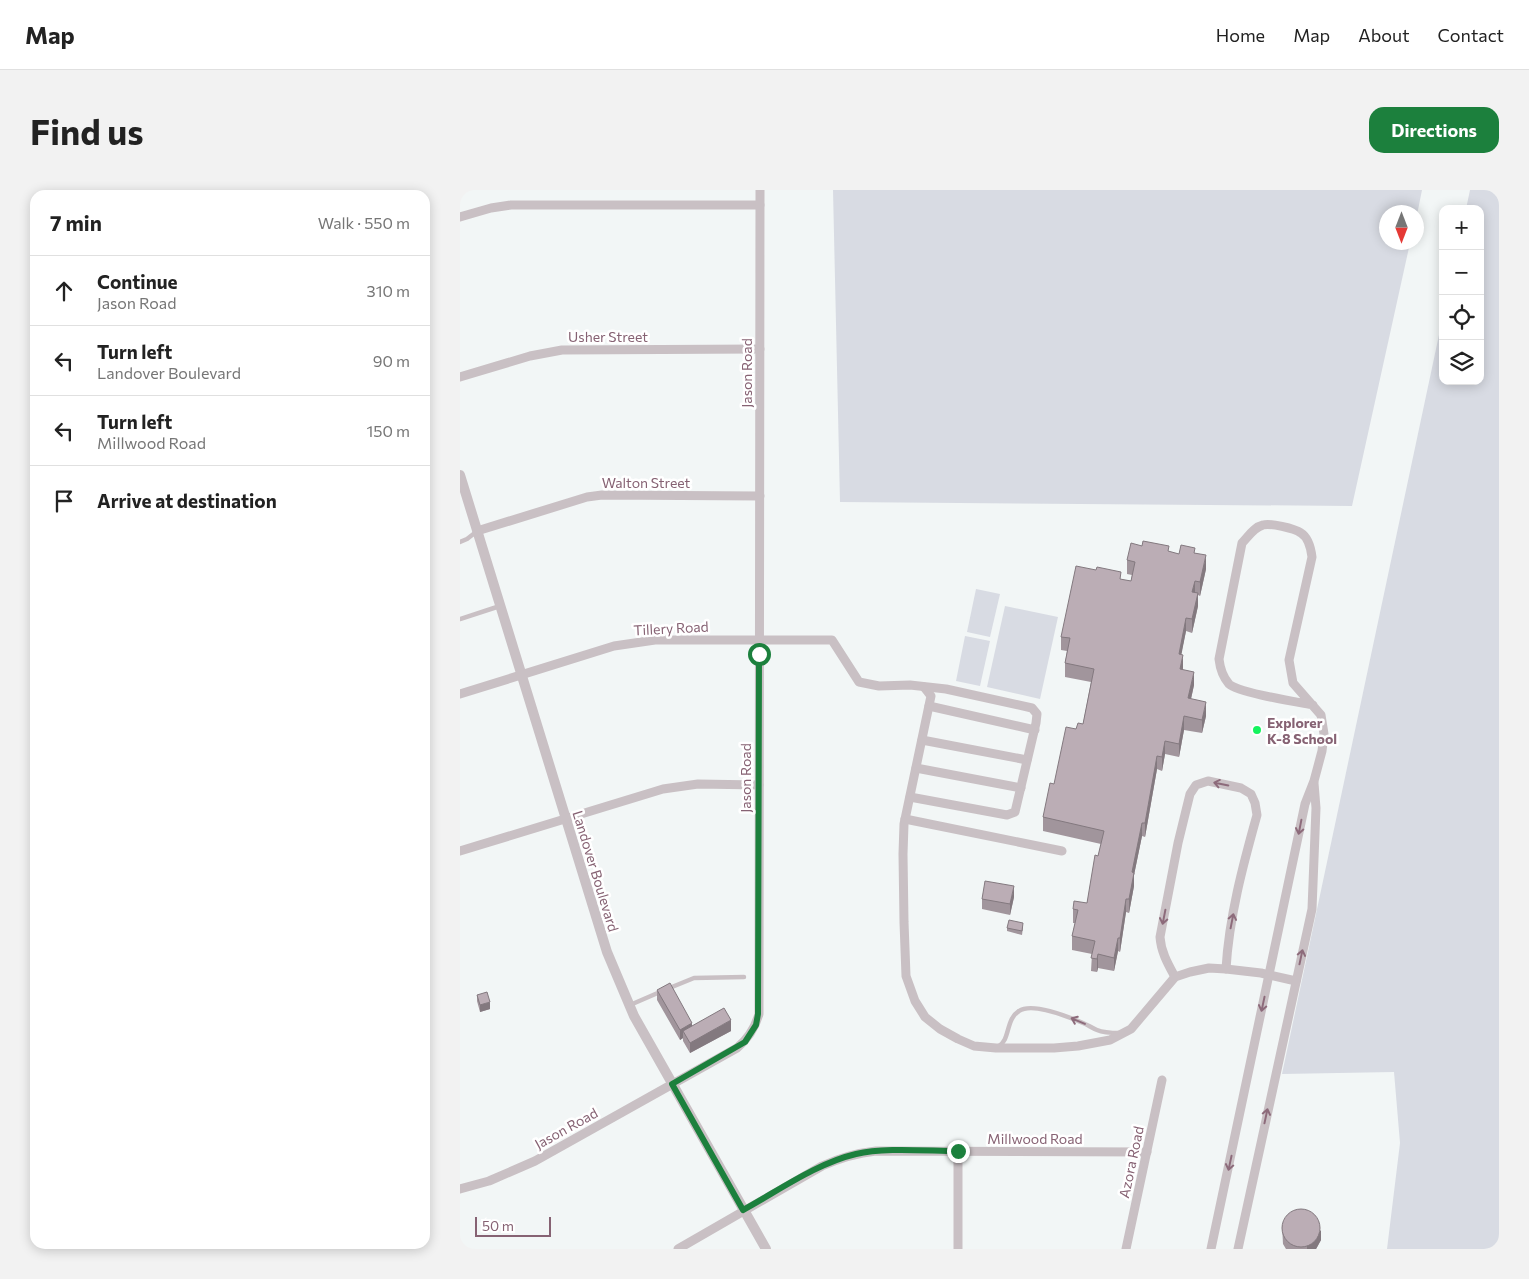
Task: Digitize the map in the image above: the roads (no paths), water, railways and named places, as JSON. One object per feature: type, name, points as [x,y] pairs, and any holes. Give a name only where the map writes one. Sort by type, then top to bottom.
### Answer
[{"type":"street","name":"Jason Road","points":[[460,1189],[489,1180],[536,1161],[737,1048],[745,1042],[756,1025],[758,1014],[760,190]]},
{"type":"street","points":[[460,217],[491,208],[511,205],[760,205]]},
{"type":"street","name":"Usher Street","points":[[460,377],[530,356],[562,350],[760,349]]},
{"type":"street","name":"Landover Boulevard","points":[[460,475],[607,952],[629,1005],[766,1249]]},
{"type":"street","name":"Walton Street","points":[[477,531],[587,497],[602,495],[760,496]]},
{"type":"street","points":[[1211,1249],[1305,804],[1314,781],[1322,751],[1324,734],[1321,715],[1313,705],[1293,683],[1289,660],[1312,557],[1311,548],[1301,532],[1276,525],[1262,525],[1253,530],[1242,543],[1219,659],[1221,672],[1230,685],[1313,705]]},
{"type":"street","name":"Tillery Road","points":[[460,694],[614,646],[654,640],[832,640],[859,682],[879,686],[910,685],[924,687]]},
{"type":"street","points":[[924,687],[931,696],[905,819],[903,854],[906,976],[915,1001],[925,1017],[940,1029],[958,1040],[974,1046],[996,1048],[1078,1046],[1110,1040],[1131,1029],[1175,977],[1209,968],[1270,975],[1296,982]]},
{"type":"street","points":[[910,797],[1008,815],[1015,812],[1035,730],[1037,714],[1032,708],[946,689],[924,687]]},
{"type":"street","points":[[929,706],[1035,730]]},
{"type":"street","points":[[922,740],[1027,760]]},
{"type":"street","points":[[916,768],[1021,788]]},
{"type":"street","points":[[1175,977],[1161,946],[1160,936],[1178,843],[1190,794],[1196,785],[1208,781],[1241,788],[1252,794],[1255,803],[1256,815],[1234,913],[1227,950],[1226,969]]},
{"type":"street","points":[[1238,1249],[1313,896],[1316,808],[1314,781]]},
{"type":"street","points":[[460,851],[663,789],[698,784],[759,785]]},
{"type":"street","points":[[905,819],[1062,851]]},
{"type":"street","name":"Azora Road","points":[[1126,1249],[1162,1080]]},
{"type":"street","name":"Millwood Road","points":[[678,1249],[822,1166],[839,1158],[857,1153],[876,1151],[1147,1152]]},
{"type":"street","points":[[958,1151],[958,1249]]},
{"type":"lane","points":[[460,542],[477,531]]},
{"type":"lane","points":[[460,619],[500,606]]},
{"type":"lane","points":[[629,1005],[694,978],[744,976]]},
{"type":"lane","points":[[996,1048],[1003,1044],[1006,1039],[1012,1017],[1019,1010],[1027,1008],[1062,1014],[1098,1031],[1124,1033]]},
{"type":"place","name":"Explorer K-8 School","points":[[1257,730]]}]
